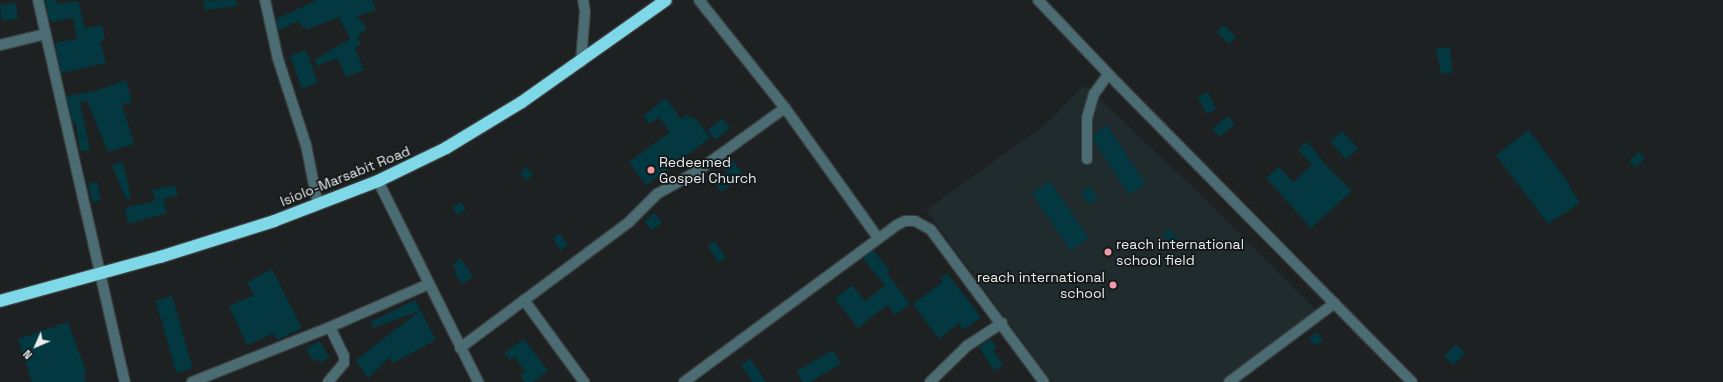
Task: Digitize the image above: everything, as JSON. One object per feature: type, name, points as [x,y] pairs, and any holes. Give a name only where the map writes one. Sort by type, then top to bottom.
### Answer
[{"type":"highway","name":"Isiolo-Marsabit Road","points":[[0,301],[160,257],[318,205],[378,181],[446,148],[522,102],[581,62],[666,0]]},
{"type":"street","points":[[38,0],[125,382]]},
{"type":"street","points":[[265,0],[278,60],[306,145],[318,205]]},
{"type":"street","points":[[581,62],[585,11],[583,0]]},
{"type":"street","points":[[698,0],[785,108],[878,238]]},
{"type":"street","points":[[1038,0],[1108,74],[1412,382]]},
{"type":"street","points":[[0,45],[46,34]]},
{"type":"street","points":[[1087,159],[1087,118],[1094,94],[1108,74]]},
{"type":"street","points":[[460,348],[629,222],[657,194],[696,172],[785,108]]},
{"type":"street","points":[[378,181],[478,382]]},
{"type":"street","points":[[684,382],[878,238],[905,221],[923,223],[931,230],[1002,323],[1044,382]]},
{"type":"street","points":[[192,382],[330,327],[429,284]]},
{"type":"street","points":[[524,300],[584,382]]},
{"type":"street","points":[[1229,382],[1335,304]]},
{"type":"street","points":[[930,382],[967,346],[1002,323]]},
{"type":"street","points":[[328,382],[344,363],[344,356],[330,327]]},
{"type":"shaded area","name":"reach international school field","points":[[1085,85],[1183,178],[1316,310],[1228,382],[1052,382],[926,210],[1043,126]]},
{"type":"building","points":[[45,0],[56,0],[57,4],[78,1],[85,28],[102,25],[105,40],[100,41],[106,63],[61,73],[55,43],[77,38],[73,18],[50,22]]},
{"type":"building","points":[[236,0],[237,6],[205,10],[203,1]]},
{"type":"building","points":[[317,0],[373,0],[376,10],[357,16],[367,28],[357,37],[361,44],[355,48],[364,70],[346,77],[337,58],[317,66],[314,60],[350,39],[339,17],[306,30],[305,26],[302,28],[299,21],[278,31],[276,19]]},
{"type":"building","points":[[16,3],[18,19],[2,21],[0,5]]},
{"type":"building","points":[[1224,25],[1236,37],[1229,44],[1217,32]]},
{"type":"building","points":[[1450,47],[1453,73],[1441,74],[1436,48]]},
{"type":"building","points":[[306,50],[318,83],[302,89],[290,56]]},
{"type":"building","points":[[126,80],[132,102],[122,104],[134,144],[108,152],[87,101],[80,103],[90,150],[80,151],[76,123],[73,123],[66,96],[95,91]]},
{"type":"building","points":[[1208,92],[1216,109],[1206,114],[1198,97]]},
{"type":"building","points":[[666,98],[681,119],[687,115],[696,119],[710,138],[646,185],[629,162],[670,132],[659,117],[650,124],[643,116]]},
{"type":"building","points":[[1228,116],[1235,125],[1219,137],[1212,128]]},
{"type":"building","points":[[722,118],[730,128],[715,140],[707,130]]},
{"type":"building","points":[[1107,125],[1146,184],[1129,195],[1094,141],[1094,134]]},
{"type":"building","points":[[1529,130],[1565,178],[1580,203],[1548,224],[1496,155]]},
{"type":"building","points":[[1342,131],[1358,149],[1346,160],[1330,142]]},
{"type":"building","points":[[1307,141],[1325,164],[1352,191],[1311,228],[1266,178],[1279,167],[1293,182],[1312,165],[1298,150]]},
{"type":"building","points":[[1639,152],[1645,159],[1635,167],[1629,161]]},
{"type":"building","points":[[731,158],[744,176],[721,192],[714,182],[728,172],[722,165]]},
{"type":"building","points":[[123,162],[131,198],[126,199],[112,165]]},
{"type":"building","points":[[526,167],[533,174],[527,180],[520,173]]},
{"type":"building","points":[[1050,181],[1089,238],[1070,251],[1032,193]]},
{"type":"building","points":[[97,182],[101,201],[92,202],[88,184]]},
{"type":"building","points":[[175,185],[178,195],[163,199],[167,213],[128,224],[125,208],[155,201],[152,190]]},
{"type":"building","points":[[1090,186],[1098,199],[1089,205],[1081,192]]},
{"type":"building","points":[[461,202],[466,210],[457,215],[453,207]]},
{"type":"building","points":[[654,213],[662,222],[652,231],[644,222]]},
{"type":"building","points":[[1170,229],[1179,242],[1172,247],[1163,234]]},
{"type":"building","points":[[560,233],[568,246],[560,250],[552,238]]},
{"type":"building","points":[[715,241],[726,258],[718,263],[707,246]]},
{"type":"building","points":[[873,250],[890,271],[887,273],[910,304],[895,315],[887,305],[858,328],[835,299],[852,285],[865,301],[885,286],[863,258]]},
{"type":"building","points":[[460,258],[473,276],[463,284],[454,274],[457,272],[453,266]]},
{"type":"building","points":[[272,269],[302,328],[277,340],[274,333],[247,345],[229,306],[254,295],[247,282]]},
{"type":"building","points":[[947,273],[981,317],[964,330],[959,323],[939,339],[913,304],[943,282],[940,279]]},
{"type":"building","points":[[172,296],[193,368],[176,373],[156,301]]},
{"type":"building","points":[[415,300],[436,340],[393,363],[390,357],[368,378],[356,361],[357,359],[420,311],[373,328],[371,322]]},
{"type":"building","points":[[68,322],[87,374],[83,375],[86,382],[32,382],[18,339]]},
{"type":"building","points":[[1317,332],[1323,340],[1315,346],[1309,338]]},
{"type":"building","points":[[524,339],[548,371],[533,382],[525,382],[520,375],[525,372],[515,357],[510,360],[504,353]]},
{"type":"building","points":[[991,339],[997,347],[993,350],[1003,365],[994,371],[979,347]]},
{"type":"building","points":[[319,341],[329,356],[321,363],[318,359],[314,361],[306,349]]},
{"type":"building","points":[[1456,344],[1465,353],[1453,365],[1444,356]]},
{"type":"building","points":[[833,350],[841,364],[810,382],[803,382],[797,371]]},
{"type":"building","points":[[750,358],[766,382],[753,382],[741,365]]},
{"type":"place","name":"Redeemed Gospel Church","points":[[651,170]]},
{"type":"place","name":"reach international school field","points":[[1108,252]]},
{"type":"place","name":"reach international school","points":[[1113,285]]}]
